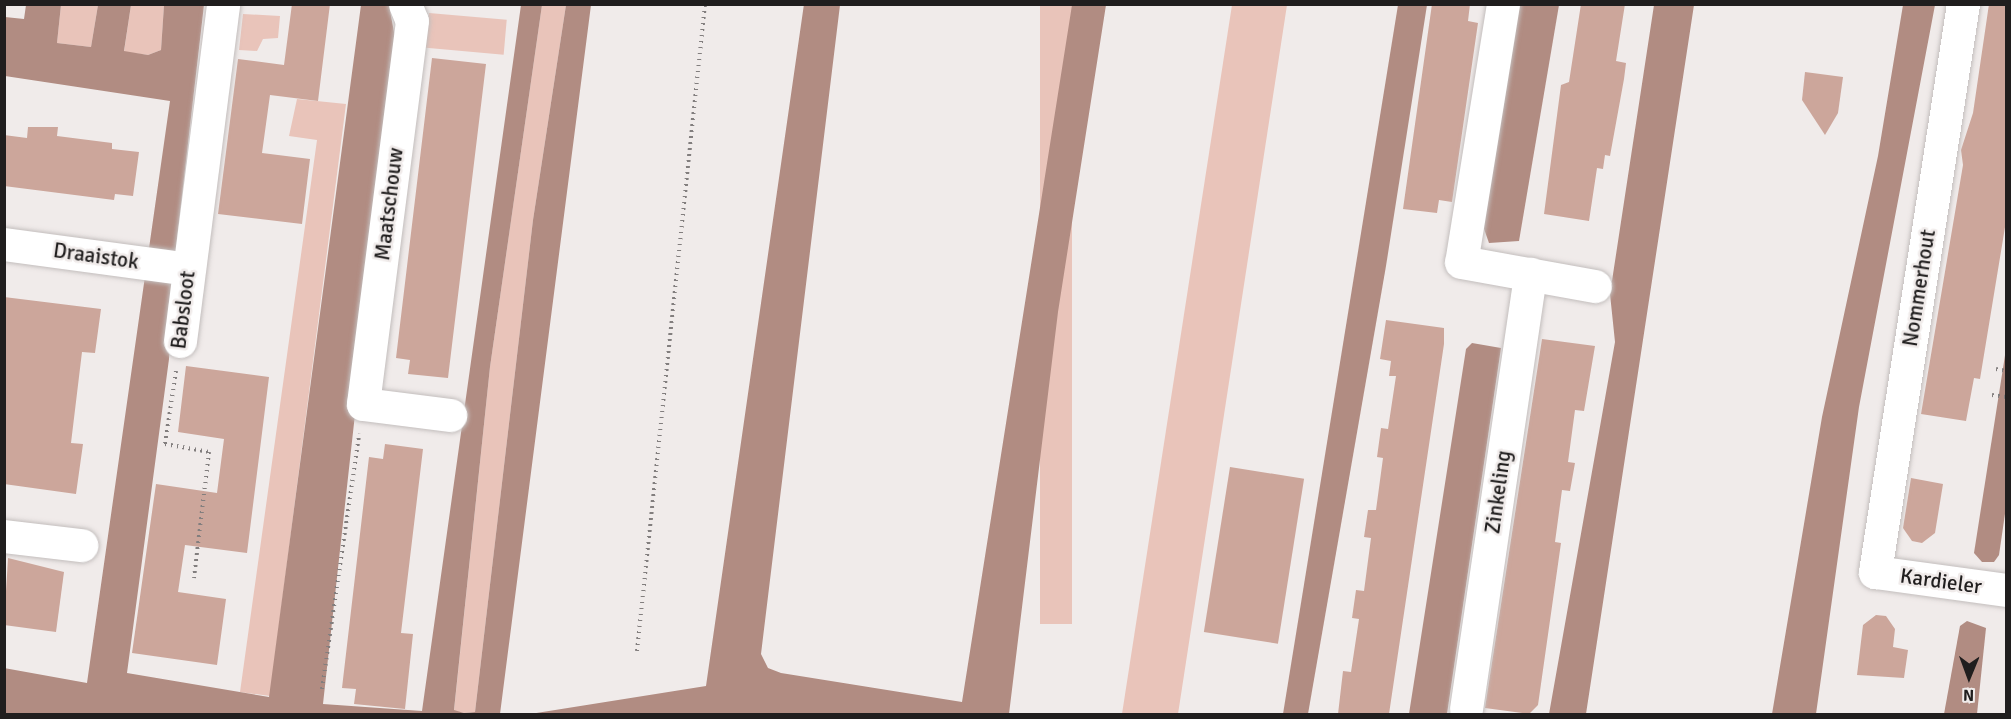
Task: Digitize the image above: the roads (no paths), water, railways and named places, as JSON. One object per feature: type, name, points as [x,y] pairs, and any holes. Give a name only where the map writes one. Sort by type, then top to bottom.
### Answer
[{"type":"street","name":"Babsloot","points":[[180,341],[223,4]]},
{"type":"street","name":"Maatschouw","points":[[405,4],[412,21],[363,404],[450,415]]},
{"type":"street","points":[[1503,4],[1461,262],[1595,286]]},
{"type":"street","name":"Nommerhout","points":[[1875,572],[1963,4]]},
{"type":"street","name":"Draaistok","points":[[4,244],[188,269]]},
{"type":"street","name":"Zinkeling","points":[[1466,709],[1530,274]]},
{"type":"street","points":[[4,536],[81,545]]},
{"type":"street","name":"Kardieler","points":[[1875,572],[2007,590]]}]
